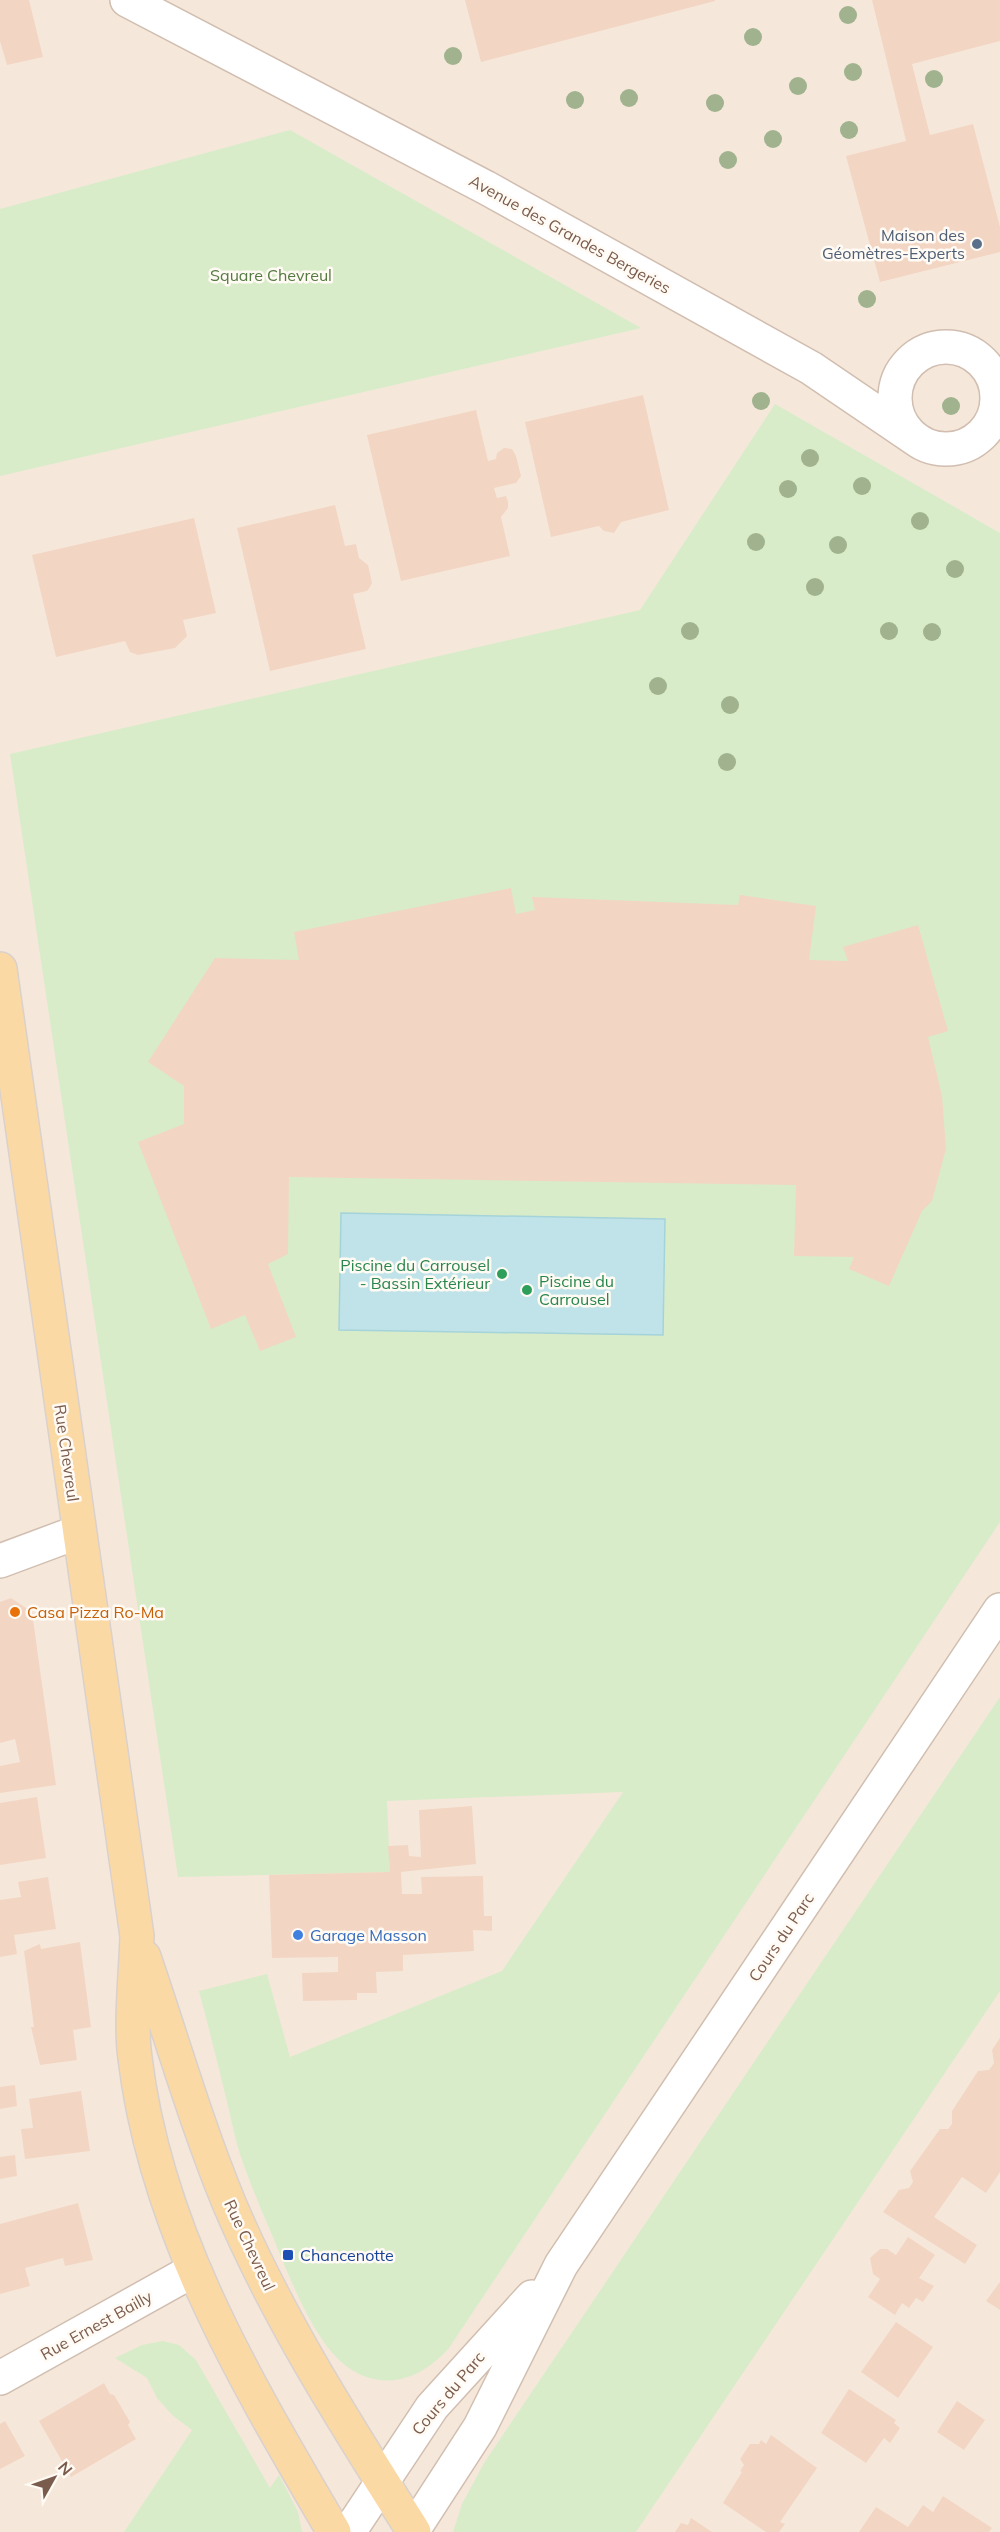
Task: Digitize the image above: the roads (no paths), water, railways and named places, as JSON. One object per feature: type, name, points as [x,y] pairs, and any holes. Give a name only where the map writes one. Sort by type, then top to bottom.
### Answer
[{"type":"main road","name":"Rue Chevreul","points":[[2,990],[137,1936],[134,2057],[165,2199],[192,2271],[229,2346],[334,2532]]},
{"type":"main road","name":"Rue Chevreul","points":[[137,1936],[200,2126],[230,2203],[264,2277],[314,2370],[413,2531]]},
{"type":"street","name":"Avenue des Grandes Bergeries","points":[[127,0],[485,186],[811,368],[920,442]]},
{"type":"street","name":"Avenue des Grandes Bergeries","points":[[176,0],[209,44]]},
{"type":"street","points":[[0,1561],[78,1532]]},
{"type":"street","name":"Cours du Parc","points":[[413,2531],[480,2427],[561,2265],[1000,1610]]},
{"type":"street","name":"Cours du Parc","points":[[349,2532],[432,2407],[561,2265]]},
{"type":"street","name":"Rue Ernest Bailly","points":[[0,2378],[192,2271]]},
{"type":"water","name":"Piscine du Carrousel - Bassin Extérieur","points":[[341,1213],[665,1219],[663,1335],[339,1330]]},
{"type":"place","name":"Maison des Géomètres-Experts","points":[[977,244]]},
{"type":"place","name":"Piscine du Carrousel - Bassin Extérieur","points":[[502,1274]]},
{"type":"place","name":"Piscine du Carrousel","points":[[527,1290]]},
{"type":"place","name":"Casa Pizza Ro-Ma","points":[[15,1612]]},
{"type":"place","name":"Garage Masson","points":[[298,1935]]},
{"type":"place","name":"Chancenotte","points":[[288,2255]]},
{"type":"park label","name":"Square Chevreul","points":[[271,275]]}]
